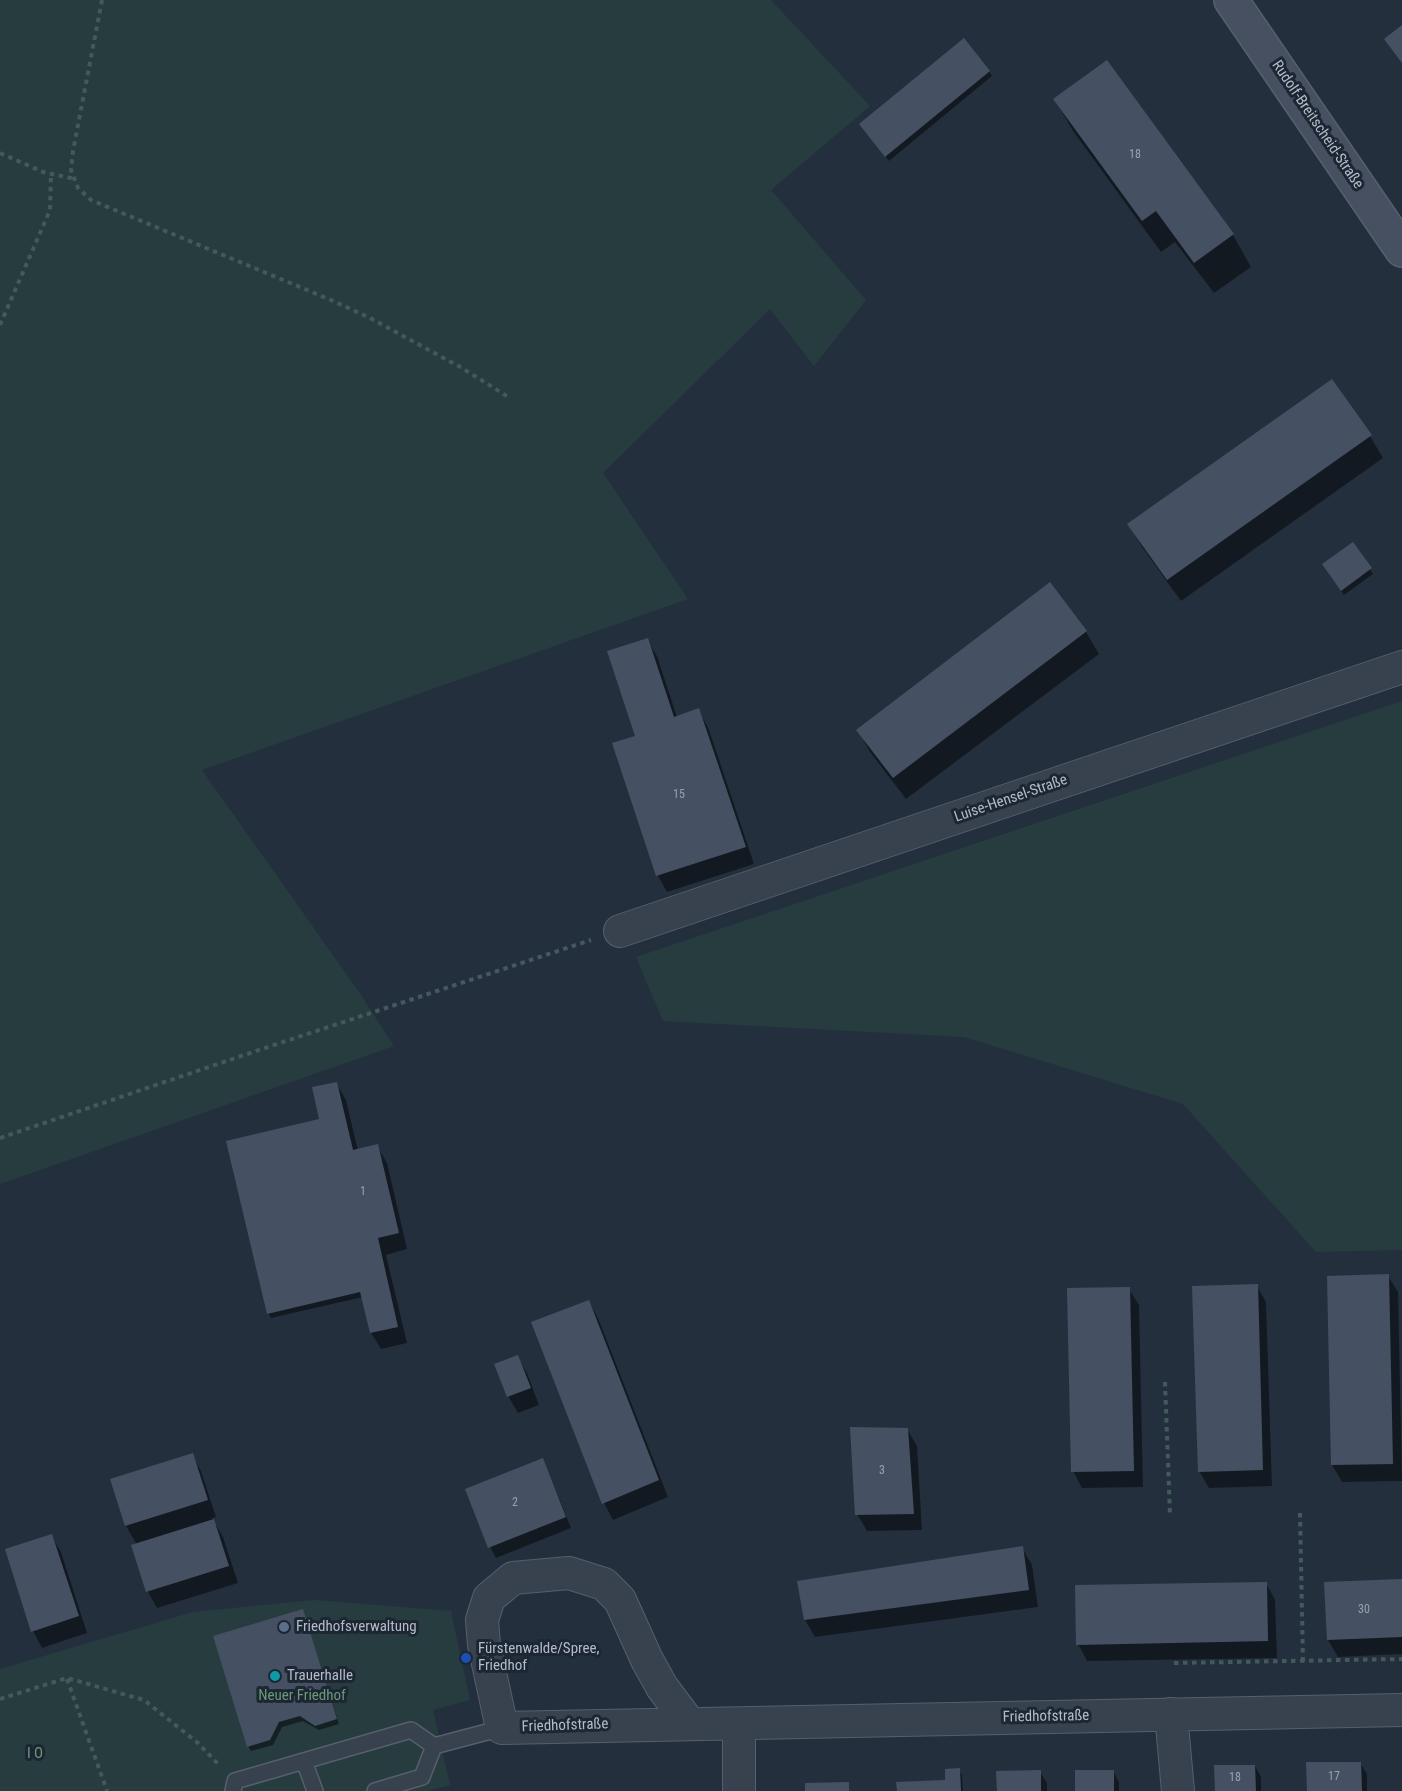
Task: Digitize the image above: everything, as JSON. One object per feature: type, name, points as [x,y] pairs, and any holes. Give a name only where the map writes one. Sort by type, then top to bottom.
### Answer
[{"type":"main road","name":"Rudolf-Breitscheid-Straße","points":[[1232,0],[1400,242]]},
{"type":"street","name":"Luise-Hensel-Straße","points":[[620,931],[1402,667]]},
{"type":"street","name":"Friedhofstraße","points":[[689,1723],[662,1687],[620,1600],[604,1584],[569,1574],[513,1578],[489,1598],[482,1620],[484,1645],[502,1728],[1402,1710]]},
{"type":"street","points":[[1171,1714],[1178,1791]]},
{"type":"street","points":[[739,1724],[740,1791]]},
{"type":"lane","points":[[234,1786],[304,1761],[411,1730],[434,1746],[502,1728]]},
{"type":"lane","points":[[375,1791],[422,1778],[434,1746]]},
{"type":"lane","points":[[304,1761],[315,1791]]},
{"type":"path","points":[[102,0],[71,170],[78,188],[91,201],[370,318],[462,368],[510,398]]},
{"type":"path","points":[[0,153],[44,172],[75,179]]},
{"type":"path","points":[[0,325],[50,210],[51,174]]},
{"type":"path","points":[[0,1138],[620,931]]},
{"type":"path","points":[[1165,1383],[1170,1515]]},
{"type":"path","points":[[1300,1513],[1303,1660]]},
{"type":"path","points":[[1174,1663],[1402,1659]]},
{"type":"path","points":[[0,1699],[67,1678],[144,1700],[198,1743],[234,1786]]},
{"type":"path","points":[[67,1678],[107,1791]]},
{"type":"green space","points":[[0,0],[771,0],[870,106],[771,190],[866,300],[814,366],[770,309],[603,473],[688,599],[202,770],[359,992],[394,1046],[0,1184]]},
{"type":"green space","points":[[1402,701],[1402,1250],[1316,1252],[1183,1104],[964,1037],[663,1021],[636,957]]},
{"type":"green space","name":"Neuer Friedhof","points":[[314,1600],[451,1611],[470,1700],[433,1710],[450,1785],[427,1791],[0,1791],[0,1669],[193,1612]]},
{"type":"building","points":[[1402,25],[1402,63],[1384,39]]},
{"type":"building","points":[[964,38],[990,71],[885,157],[859,124]]},
{"type":"building","points":[[1107,60],[1234,234],[1194,263],[1156,211],[1142,221],[1053,99]]},
{"type":"building","points":[[1332,379],[1372,435],[1167,580],[1127,524]]},
{"type":"building","points":[[1353,542],[1372,568],[1341,591],[1322,564]]},
{"type":"building","points":[[1050,582],[1087,631],[893,778],[856,730]]},
{"type":"building","points":[[648,638],[674,717],[699,708],[746,847],[656,876],[612,743],[635,736],[607,651]]},
{"type":"building","points":[[337,1082],[353,1150],[378,1144],[399,1233],[378,1238],[398,1327],[370,1333],[360,1292],[267,1314],[226,1141],[319,1119],[312,1087]]},
{"type":"building","points":[[1389,1274],[1393,1464],[1331,1465],[1327,1276]]},
{"type":"building","points":[[1258,1284],[1263,1470],[1198,1472],[1192,1286]]},
{"type":"building","points":[[1130,1287],[1134,1471],[1071,1472],[1067,1288]]},
{"type":"building","points":[[589,1300],[659,1480],[602,1504],[531,1322]]},
{"type":"building","points":[[518,1355],[531,1388],[507,1397],[494,1364]]},
{"type":"building","points":[[850,1427],[908,1428],[914,1514],[855,1515]]},
{"type":"building","points":[[193,1453],[208,1500],[125,1526],[110,1479]]},
{"type":"building","points":[[543,1458],[566,1517],[488,1548],[465,1489]]},
{"type":"building","points":[[214,1519],[229,1566],[146,1592],[131,1545]]},
{"type":"building","points":[[52,1534],[79,1616],[31,1632],[5,1549]]},
{"type":"building","points":[[1023,1546],[1029,1590],[804,1620],[797,1581]]},
{"type":"building","points":[[1402,1579],[1402,1637],[1327,1640],[1324,1582]]},
{"type":"building","points":[[1267,1582],[1268,1641],[1076,1645],[1075,1585]]},
{"type":"building","name":"Trauerhalle","points":[[303,1609],[337,1719],[315,1726],[300,1716],[279,1722],[270,1740],[247,1747],[213,1636]]},
{"type":"building","points":[[1306,1762],[1361,1762],[1362,1791],[1307,1791]]},
{"type":"building","points":[[1214,1765],[1255,1765],[1256,1791],[1215,1791]]},
{"type":"building","points":[[960,1768],[961,1791],[897,1791],[896,1782],[945,1780],[945,1769]]},
{"type":"building","points":[[1041,1770],[1041,1791],[997,1791],[996,1771]]},
{"type":"building","points":[[1075,1770],[1114,1770],[1114,1791],[1075,1791]]},
{"type":"building","points":[[849,1782],[849,1791],[805,1791],[805,1783]]},
{"type":"place","name":"Friedhofsverwaltung","points":[[284,1627]]},
{"type":"place","name":"Fürstenwalde/Spree, Friedhof","points":[[466,1658]]},
{"type":"place","name":"Trauerhalle","points":[[275,1676]]},
{"type":"park label","name":"I O","points":[[35,1754]]}]
